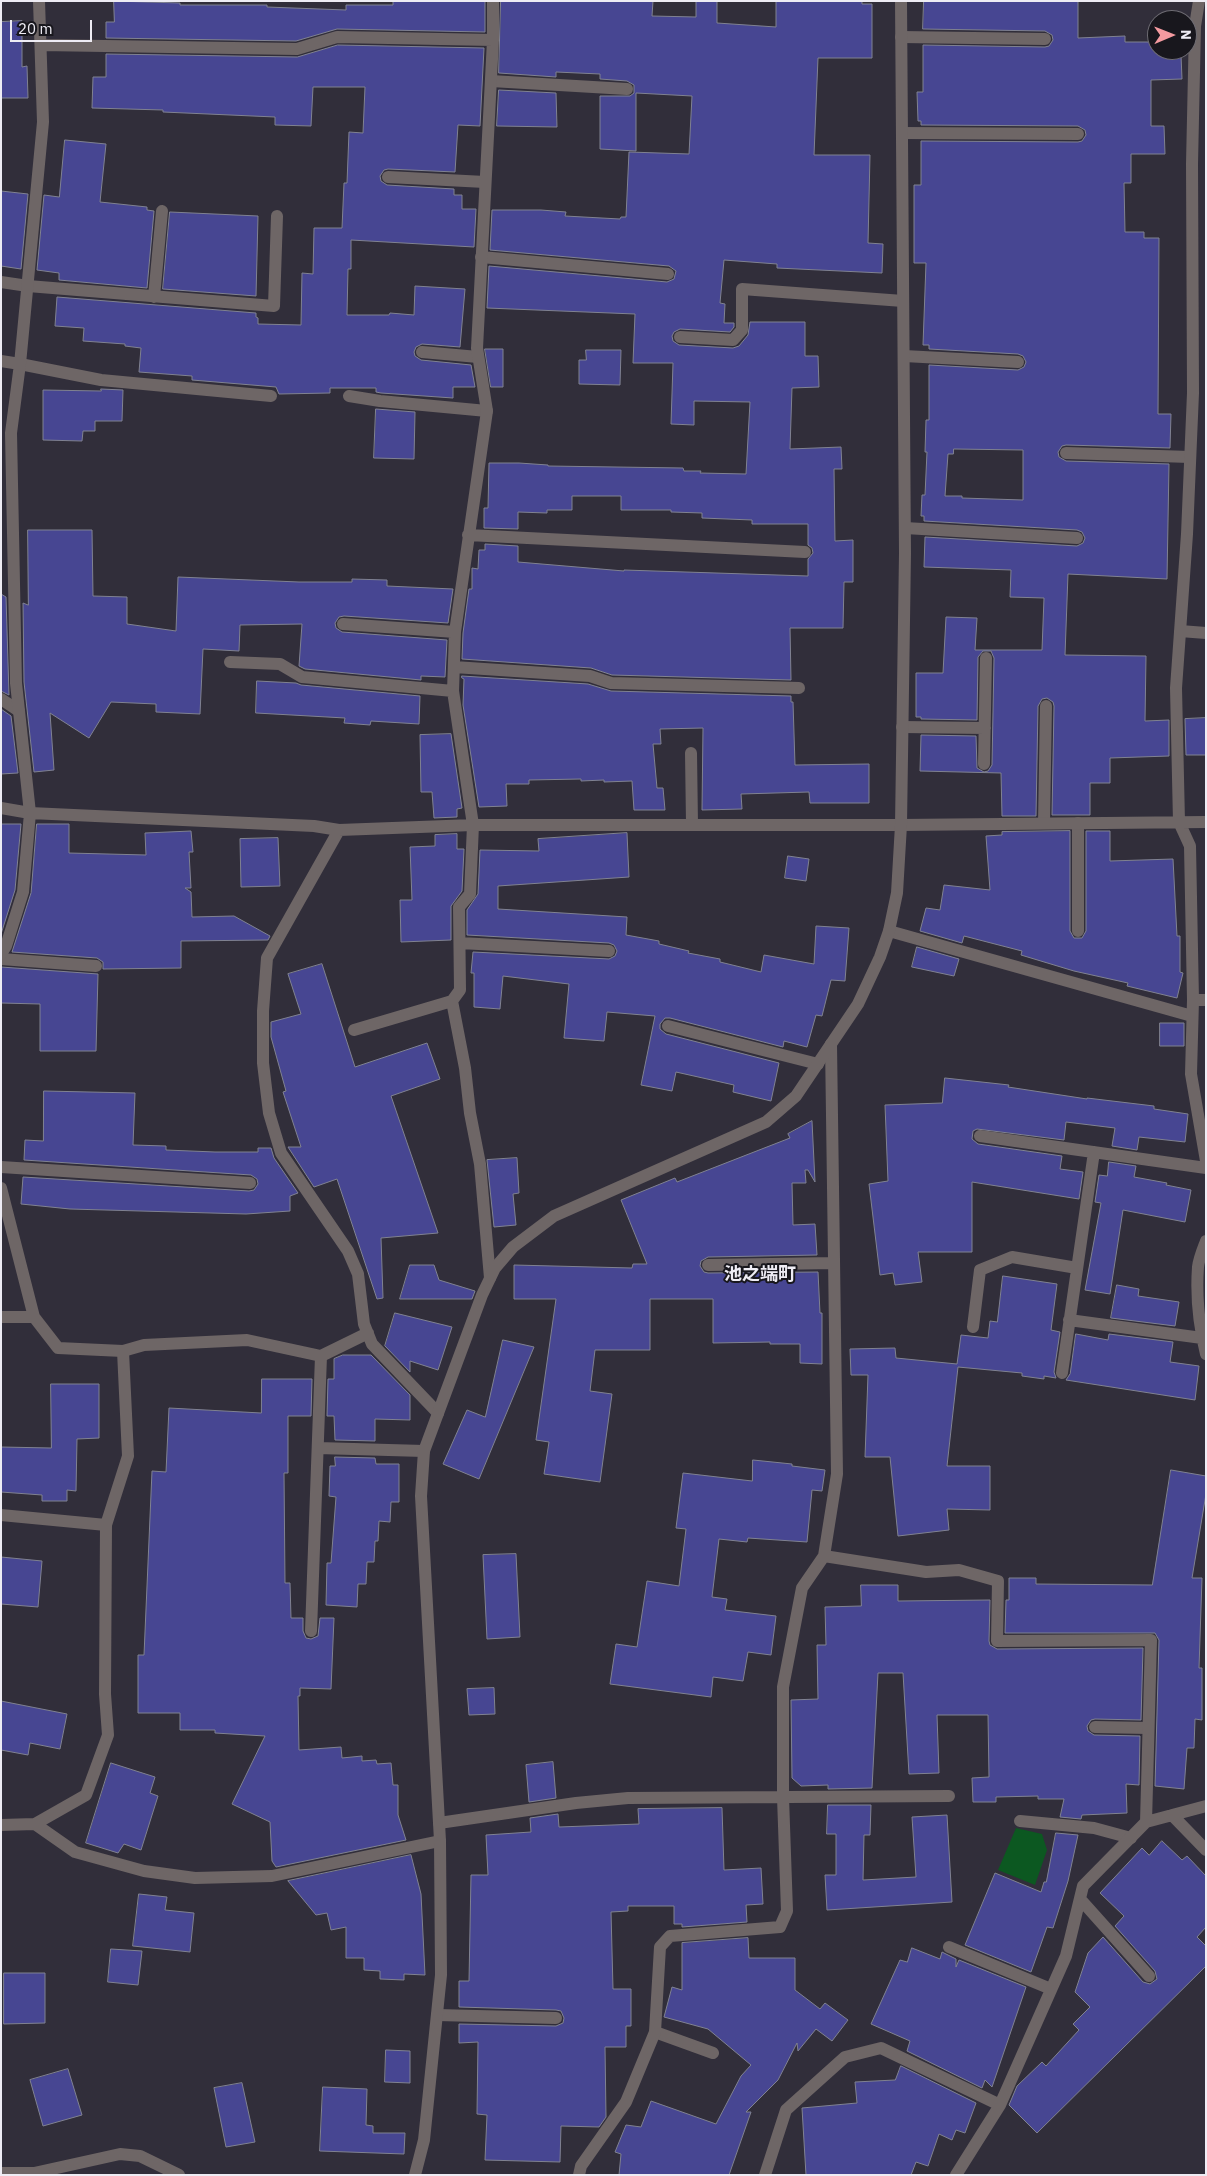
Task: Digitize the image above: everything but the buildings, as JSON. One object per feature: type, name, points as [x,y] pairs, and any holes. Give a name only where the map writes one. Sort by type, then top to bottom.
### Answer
[{"type":"street","points":[[1,954],[6,946],[23,892],[30,813],[16,683],[7,528],[11,433],[20,364],[43,122],[39,1]]},
{"type":"street","points":[[354,1030],[452,1001],[460,990],[460,907],[470,894],[473,824],[453,691],[455,632],[487,410],[476,348],[493,40],[493,1]]},
{"type":"street","points":[[415,2175],[424,2140],[441,1975],[440,1841],[421,1496],[424,1451],[438,1413],[490,1278],[495,1268],[513,1247],[554,1216],[766,1122],[796,1096],[858,1004],[880,957],[889,931],[896,893],[901,824],[905,528],[901,1]]},
{"type":"street","points":[[1199,1],[1195,26],[1192,164],[1193,393],[1176,688],[1179,822],[1190,846],[1199,1000],[1192,1016],[1191,1074],[1202,1125],[1206,1161]]},
{"type":"street","points":[[41,46],[297,49],[337,37],[493,40]]},
{"type":"street","points":[[901,37],[1045,39]]},
{"type":"street","points":[[490,81],[627,89]]},
{"type":"street","points":[[902,133],[1078,134]]},
{"type":"street","points":[[388,177],[486,182]]},
{"type":"street","points":[[154,297],[162,211]]},
{"type":"street","points":[[1,282],[28,286],[274,306],[276,216]]},
{"type":"street","points":[[481,258],[668,274]]},
{"type":"street","points":[[680,337],[733,340],[742,330],[742,289],[903,301]]},
{"type":"street","points":[[422,352],[478,357]]},
{"type":"street","points":[[904,356],[1018,362]]},
{"type":"street","points":[[1,361],[101,380],[270,396]]},
{"type":"street","points":[[349,396],[380,401],[487,410]]},
{"type":"street","points":[[1066,453],[1190,457]]},
{"type":"street","points":[[905,528],[1077,538]]},
{"type":"street","points":[[468,535],[805,552]]},
{"type":"street","points":[[343,624],[455,632]]},
{"type":"street","points":[[1180,631],[1206,633]]},
{"type":"street","points":[[984,764],[986,658]]},
{"type":"street","points":[[230,662],[280,664],[302,677],[453,691]]},
{"type":"street","points":[[454,667],[590,676],[611,683],[799,688]]},
{"type":"street","points":[[1,699],[19,711]]},
{"type":"street","points":[[1044,823],[1046,706]]},
{"type":"street","points":[[902,727],[985,728]]},
{"type":"street","points":[[691,754],[692,824]]},
{"type":"street","points":[[1,808],[30,813],[314,826],[339,830],[473,824],[1206,822]]},
{"type":"street","points":[[1078,823],[1078,931]]},
{"type":"street","points":[[339,830],[267,958],[263,1011],[263,1063],[268,1113],[282,1153],[348,1251],[358,1274],[364,1324],[372,1344],[438,1413]]},
{"type":"street","points":[[889,931],[1192,1016]]},
{"type":"street","points":[[460,943],[609,951]]},
{"type":"street","points":[[1,959],[96,966]]},
{"type":"street","points":[[452,1001],[480,1164],[490,1278]]},
{"type":"street","points":[[668,1026],[818,1064]]},
{"type":"street","points":[[579,2175],[582,2166],[626,2102],[655,2032],[660,1947],[670,1936],[780,1928],[787,1911],[783,1797],[783,1687],[802,1588],[824,1556],[837,1474],[831,1044]]},
{"type":"street","points":[[980,1136],[1206,1168]]},
{"type":"street","points":[[1062,1373],[1094,1152]]},
{"type":"street","points":[[1,1167],[250,1183]]},
{"type":"street","points":[[1,1188],[34,1317],[58,1348],[123,1351],[144,1345],[247,1340],[321,1356],[368,1333]]},
{"type":"street","points":[[1206,1240],[1198,1265],[1202,1338],[1206,1354]]},
{"type":"street","points":[[973,1327],[980,1270],[1012,1257],[1077,1268]]},
{"type":"street","points":[[708,1265],[834,1264]]},
{"type":"street","points":[[1,1317],[34,1317]]},
{"type":"street","points":[[1070,1320],[1202,1338]]},
{"type":"street","points":[[1,1825],[35,1824],[86,1795],[108,1735],[106,1694],[106,1525],[128,1456],[123,1351]]},
{"type":"street","points":[[311,1631],[321,1356]]},
{"type":"street","points":[[318,1448],[424,1451]]},
{"type":"street","points":[[1,1515],[106,1525]]},
{"type":"street","points":[[824,1556],[926,1572],[959,1570],[998,1581],[997,1641],[1151,1640],[1146,1822]]},
{"type":"street","points":[[1095,1727],[1148,1728]]},
{"type":"street","points":[[439,1823],[576,1803],[628,1798],[949,1796]]},
{"type":"street","points":[[956,2175],[1000,2105],[1066,1956],[1083,1886],[1146,1822],[1206,1806]]},
{"type":"street","points":[[1172,1815],[1206,1850]]},
{"type":"street","points":[[1020,1821],[1094,1828],[1131,1838]]},
{"type":"street","points":[[35,1824],[75,1852],[144,1871],[195,1878],[272,1876],[440,1841]]},
{"type":"street","points":[[1081,1900],[1149,1976]]},
{"type":"street","points":[[949,1947],[1051,1989]]},
{"type":"street","points":[[438,2014],[556,2018]]},
{"type":"street","points":[[655,2032],[713,2053]]},
{"type":"street","points":[[765,2175],[786,2110],[845,2057],[881,2048],[1000,2105]]},
{"type":"street","points":[[1,2173],[34,2173],[120,2154],[140,2156],[179,2175]]},
{"type":"green space","points":[[1016,1828],[1042,1834],[1047,1850],[1035,1885],[998,1870]]},
{"type":"district","name":"池之端町","points":[[760,1275]]}]
